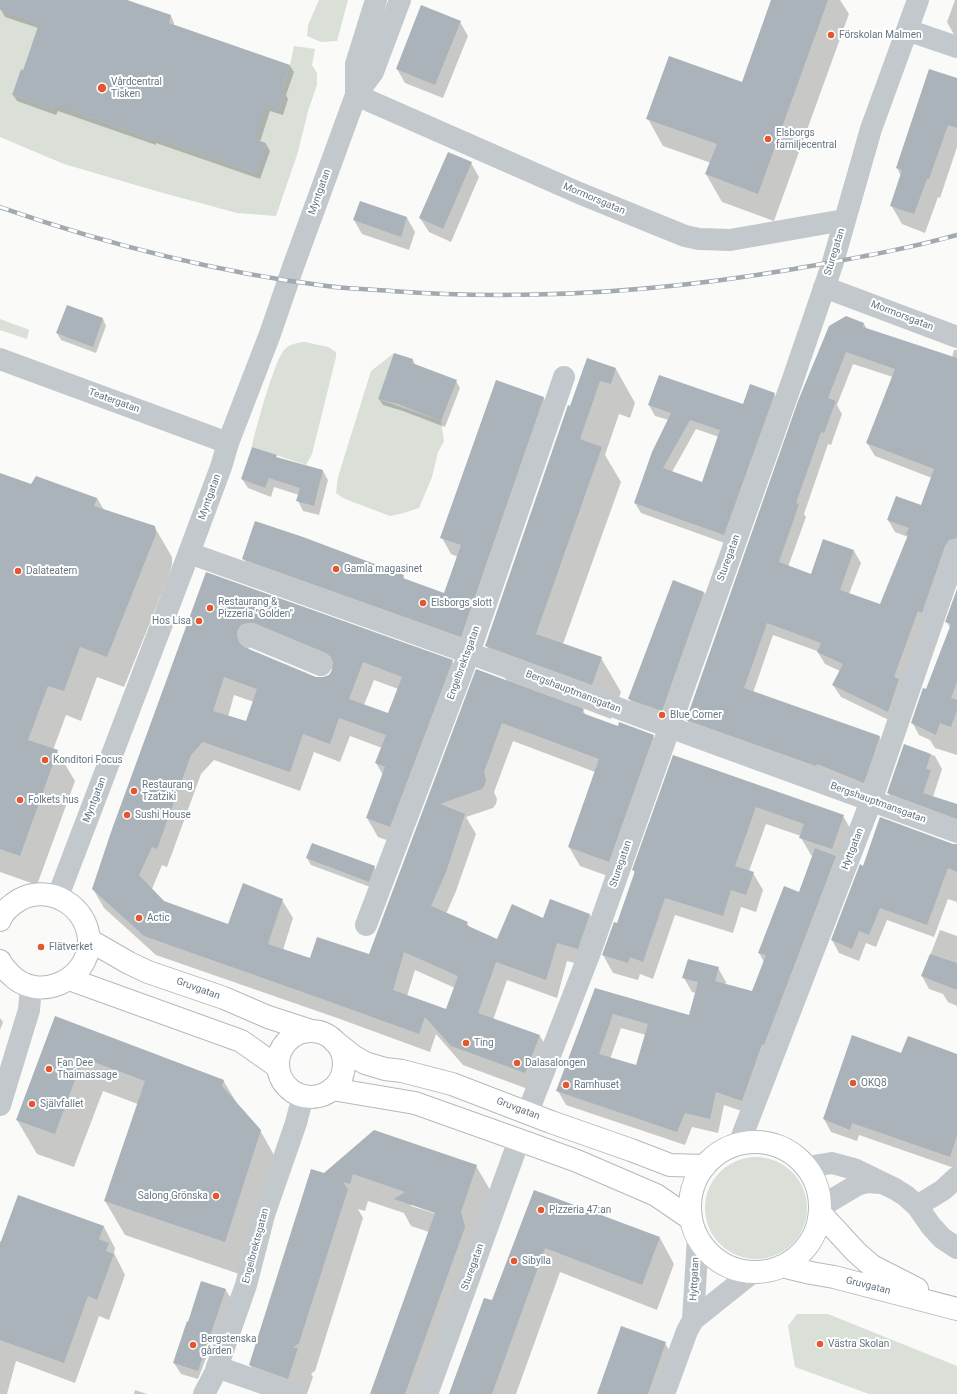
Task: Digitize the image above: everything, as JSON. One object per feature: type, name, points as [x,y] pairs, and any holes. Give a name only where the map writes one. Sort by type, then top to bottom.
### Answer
[{"type":"main road","points":[[0,961],[14,978],[31,986],[41,988],[51,987],[69,979],[77,971],[84,962],[88,951],[89,940],[85,922],[74,907],[58,896],[42,894],[25,896],[4,908]]},
{"type":"main road","name":"Gruvgatan","points":[[89,940],[148,972],[224,998],[268,1017],[311,1031]]},
{"type":"main road","points":[[69,979],[241,1041],[278,1067]]},
{"type":"main road","points":[[311,1031],[322,1033],[334,1041],[340,1050],[343,1060],[343,1071],[339,1081],[332,1089],[318,1096],[303,1096],[294,1092],[286,1085],[280,1077],[278,1067],[279,1056],[283,1046],[291,1038],[300,1033],[311,1031]]},
{"type":"main road","name":"Gruvgatan","points":[[334,1041],[353,1056],[365,1063],[452,1084],[670,1165],[705,1166]]},
{"type":"main road","points":[[332,1089],[415,1103],[577,1161],[656,1194],[695,1229],[705,1249],[715,1258],[739,1270],[752,1272],[768,1271],[782,1266],[801,1253],[814,1235],[820,1210],[818,1190],[807,1167],[788,1151],[764,1143],[752,1142],[739,1144],[726,1149],[715,1156],[705,1166],[692,1191],[695,1229]]},
{"type":"main road","name":"Gruvgatan","points":[[820,1210],[856,1252],[872,1266],[955,1308]]},
{"type":"main road","name":"Gruvgatan","points":[[782,1266],[811,1274],[834,1277],[955,1308]]},
{"type":"street","name":"Myntgatan","points":[[356,95],[356,64],[376,0]]},
{"type":"street","name":"Myntgatan","points":[[58,896],[221,467],[228,443],[270,334],[356,95],[373,72],[400,0]]},
{"type":"street","name":"Sturegatan","points":[[528,1112],[589,955],[793,379],[833,262],[871,129],[918,0]]},
{"type":"street","points":[[907,30],[957,47]]},
{"type":"street","name":"Mormorsgatan","points":[[356,95],[579,193],[686,236],[712,240],[730,240],[844,220]]},
{"type":"street","name":"Mormorsgatan","points":[[824,287],[957,337]]},
{"type":"street","name":"Teatergatan","points":[[0,360],[228,443]]},
{"type":"street","name":"Engelbrektsgatan","points":[[366,925],[469,653],[564,377]]},
{"type":"street","name":"Hyttgatan","points":[[739,1144],[871,801],[957,550]]},
{"type":"street","name":"Bergshauptmansgatan","points":[[189,553],[469,653],[957,832]]},
{"type":"street","points":[[250,636],[321,665]]},
{"type":"street","points":[[0,1105],[29,1010],[31,986]]},
{"type":"street","name":"Engelbrektsgatan","points":[[204,1394],[217,1367],[246,1285],[264,1215],[296,1123],[303,1096]]},
{"type":"street","name":"Sturegatan","points":[[427,1394],[519,1140]]},
{"type":"street","points":[[807,1167],[832,1163],[854,1169],[906,1196],[917,1206],[930,1226],[942,1238],[957,1248]]},
{"type":"street","points":[[917,1206],[943,1190],[957,1177]]},
{"type":"street","points":[[820,1210],[857,1185],[866,1182],[881,1183]]},
{"type":"street","name":"Hyttgatan","points":[[693,1320],[695,1229]]},
{"type":"street","name":"Hyttgatan","points":[[664,1394],[687,1331],[693,1320],[752,1272]]},
{"type":"street","points":[[217,1367],[294,1394]]},
{"type":"shaded area","points":[[319,0],[348,0],[337,41],[321,42],[307,36],[308,25]]},
{"type":"shaded area","points":[[0,10],[78,37],[70,60],[31,46],[23,70],[21,69],[12,95],[52,109],[55,102],[76,112],[152,139],[153,137],[256,173],[266,143],[255,139],[258,102],[279,109],[285,92],[282,91],[294,46],[315,49],[312,65],[317,73],[317,85],[308,111],[298,152],[276,216],[237,213],[156,191],[64,164],[0,137]]},
{"type":"shaded area","points":[[0,319],[29,330],[27,339],[0,330]]},
{"type":"shaded area","points":[[305,342],[328,347],[336,352],[312,454],[306,465],[252,447],[266,395],[281,355],[285,349],[290,346]]},
{"type":"shaded area","points":[[394,353],[378,399],[441,421],[444,441],[438,452],[432,477],[419,508],[390,516],[345,499],[336,493],[338,477],[371,371]]},
{"type":"shaded area","points":[[756,1157],[775,1161],[792,1172],[803,1189],[807,1208],[803,1227],[792,1244],[775,1255],[756,1259],[737,1255],[720,1244],[709,1227],[705,1208],[709,1189],[720,1172],[737,1161]]},
{"type":"shaded area","points":[[797,1314],[828,1314],[957,1366],[957,1394],[869,1394],[795,1367],[788,1326]]},
{"type":"building","name":"Vårdcentral Tisken","points":[[0,0],[127,0],[171,15],[169,23],[290,65],[282,90],[285,92],[279,109],[266,105],[255,139],[266,143],[256,173],[153,137],[152,139],[54,104],[52,109],[12,95],[21,69],[23,70],[39,24],[0,10]]},
{"type":"building","points":[[771,0],[828,0],[758,194],[705,174],[717,144],[646,119],[669,56],[742,82]]},
{"type":"building","points":[[421,5],[461,21],[435,85],[396,69]]},
{"type":"building","points":[[929,69],[957,78],[957,128],[948,125],[929,179],[927,179],[914,214],[890,206],[902,170],[896,168]]},
{"type":"building","points":[[448,152],[472,162],[443,229],[419,218]]},
{"type":"building","points":[[360,201],[407,217],[401,237],[353,220]]},
{"type":"building","points":[[67,305],[103,318],[93,347],[56,333]]},
{"type":"building","points":[[846,316],[864,323],[863,327],[957,358],[957,538],[949,540],[945,546],[922,613],[918,611],[894,677],[899,679],[888,712],[832,685],[843,664],[817,652],[821,643],[767,623],[744,688],[880,736],[864,783],[817,764],[816,766],[686,720],[798,401],[829,326]],"holes":[[[846,352],[895,369],[866,443],[934,469],[921,505],[896,496],[887,520],[909,528],[906,534],[908,535],[880,604],[840,590],[854,550],[823,539],[811,574],[779,562],[799,504],[796,503],[821,432],[824,433],[836,401],[828,398]]]},
{"type":"building","points":[[394,353],[413,359],[412,363],[457,380],[441,421],[398,404],[378,399]]},
{"type":"building","points":[[587,358],[616,368],[611,384],[600,381],[580,439],[602,447],[536,634],[602,657],[592,685],[485,646],[568,405],[570,406]]},
{"type":"building","points":[[659,375],[743,404],[750,384],[775,393],[724,535],[634,503],[652,452],[671,413],[648,405]],"holes":[[[690,420],[720,430],[702,482],[663,468]]]},
{"type":"building","points":[[496,380],[544,397],[461,637],[242,559],[255,521],[303,537],[404,575],[403,578],[444,593],[461,545],[440,538]]},
{"type":"building","points":[[252,447],[277,455],[276,457],[323,470],[314,506],[296,501],[300,488],[269,478],[265,488],[241,479]]},
{"type":"building","points":[[0,473],[31,484],[36,476],[97,498],[94,506],[155,526],[156,534],[107,657],[80,647],[64,691],[48,686],[28,740],[58,750],[20,856],[0,849]]},
{"type":"building","points":[[206,572],[453,660],[390,827],[366,818],[385,767],[375,763],[386,735],[339,718],[330,744],[303,734],[290,772],[203,742],[191,755],[157,849],[152,847],[139,875],[164,901],[228,924],[243,883],[283,899],[268,944],[310,958],[317,937],[369,954],[476,669],[584,709],[582,713],[618,726],[619,722],[654,735],[609,862],[568,847],[599,759],[502,723],[484,772],[486,780],[482,789],[440,804],[465,814],[446,872],[431,906],[468,922],[466,925],[497,939],[512,904],[543,918],[550,899],[590,914],[578,949],[557,943],[546,980],[496,962],[478,1013],[540,1035],[525,1073],[451,1046],[425,1017],[419,1034],[144,936],[92,889],[111,832]],"holes":[[[254,623],[326,653],[331,657],[333,663],[332,670],[329,675],[316,677],[244,647],[239,642],[237,636],[237,631],[241,625]],[[363,662],[402,677],[388,713],[349,699]],[[224,677],[257,689],[246,721],[213,711]],[[404,952],[458,976],[446,1009],[393,990]]]},
{"type":"building","points":[[673,580],[704,592],[662,711],[628,699]]},
{"type":"building","points":[[957,589],[957,682],[951,698],[957,700],[957,710],[951,727],[940,723],[936,735],[911,723],[923,688],[926,689],[951,624],[945,622]]},
{"type":"building","points":[[904,744],[931,754],[926,769],[931,770],[923,793],[957,804],[957,819],[887,793]]},
{"type":"building","points":[[673,755],[844,815],[832,849],[799,838],[804,824],[756,807],[735,866],[754,872],[746,895],[731,890],[723,916],[665,898],[643,962],[630,957],[628,963],[602,955],[614,922],[617,923],[635,871],[632,870]]},
{"type":"building","points":[[880,817],[953,844],[957,844],[957,872],[948,868],[927,925],[880,908],[869,935],[859,931],[852,949],[831,940],[860,864],[863,866]]},
{"type":"building","points":[[312,843],[375,866],[369,882],[306,858]]},
{"type":"building","points":[[815,848],[836,856],[764,1045],[762,1044],[742,1101],[716,1092],[710,1119],[685,1113],[677,1132],[556,1091],[595,988],[689,1015],[698,982],[682,978],[688,959],[719,967],[715,981],[752,991],[766,955],[758,953],[784,886],[799,892]],"holes":[[[613,1014],[648,1024],[636,1065],[599,1054]]]},
{"type":"building","points":[[930,954],[957,963],[957,990],[921,976]]},
{"type":"building","points":[[55,1016],[224,1080],[222,1086],[261,1130],[225,1242],[104,1201],[145,1081],[83,1058],[55,1134],[16,1120]]},
{"type":"building","points":[[852,1035],[901,1053],[908,1036],[957,1054],[957,1136],[950,1157],[852,1123],[850,1130],[823,1119]]},
{"type":"building","points":[[374,1130],[477,1165],[461,1212],[465,1227],[405,1394],[370,1394],[435,1213],[394,1199],[405,1192],[353,1174],[350,1184],[343,1182],[348,1189],[299,1343],[293,1348],[298,1348],[288,1379],[249,1365],[311,1169],[324,1173]]},
{"type":"building","points":[[534,1190],[660,1237],[642,1285],[545,1248],[492,1394],[449,1394],[484,1298],[492,1300]]},
{"type":"building","points":[[18,1195],[104,1226],[99,1239],[109,1243],[106,1251],[114,1254],[97,1300],[88,1296],[64,1363],[0,1340],[0,1244]]},
{"type":"building","points":[[201,1281],[226,1289],[198,1371],[173,1363]]},
{"type":"building","points":[[621,1326],[666,1342],[648,1394],[597,1394]]},
{"type":"railway","points":[[0,207],[121,245],[203,265],[285,280],[335,287],[442,294],[543,294],[643,289],[694,284],[856,258],[897,250],[957,235]]},
{"type":"place","name":"Förskolan Malmen","points":[[831,35]]},
{"type":"place","name":"Vårdcentral Tisken","points":[[102,88]]},
{"type":"place","name":"Elsborgs familjecentral","points":[[768,139]]},
{"type":"place","name":"Gamla magasinet","points":[[336,569]]},
{"type":"place","name":"Dalateatern","points":[[18,571]]},
{"type":"place","name":"Elsborgs slott","points":[[423,603]]},
{"type":"place","name":"Restaurang & Pizzeria \"Golden\"","points":[[210,608]]},
{"type":"place","name":"Hos Lisa","points":[[199,621]]},
{"type":"place","name":"Blue Corner","points":[[662,715]]},
{"type":"place","name":"Konditori Focus","points":[[45,760]]},
{"type":"place","name":"Restaurang Tzatziki","points":[[134,791]]},
{"type":"place","name":"Folkets hus","points":[[20,800]]},
{"type":"place","name":"Sushi House","points":[[127,815]]},
{"type":"place","name":"Actic","points":[[139,918]]},
{"type":"place","name":"Flätverket","points":[[41,947]]},
{"type":"place","name":"Ting","points":[[466,1043]]},
{"type":"place","name":"Dalasalongen","points":[[517,1063]]},
{"type":"place","name":"Fan Dee Thaimassage","points":[[49,1069]]},
{"type":"place","name":"OKQ8","points":[[853,1083]]},
{"type":"place","name":"Ramhuset","points":[[566,1085]]},
{"type":"place","name":"Självfallet","points":[[32,1104]]},
{"type":"place","name":"Salong Grönska","points":[[216,1196]]},
{"type":"place","name":"Pizzeria 47:an","points":[[541,1210]]},
{"type":"place","name":"Sibylla","points":[[514,1261]]},
{"type":"place","name":"Västra Skolan","points":[[820,1344]]},
{"type":"place","name":"Bergstenska gården","points":[[193,1345]]}]
